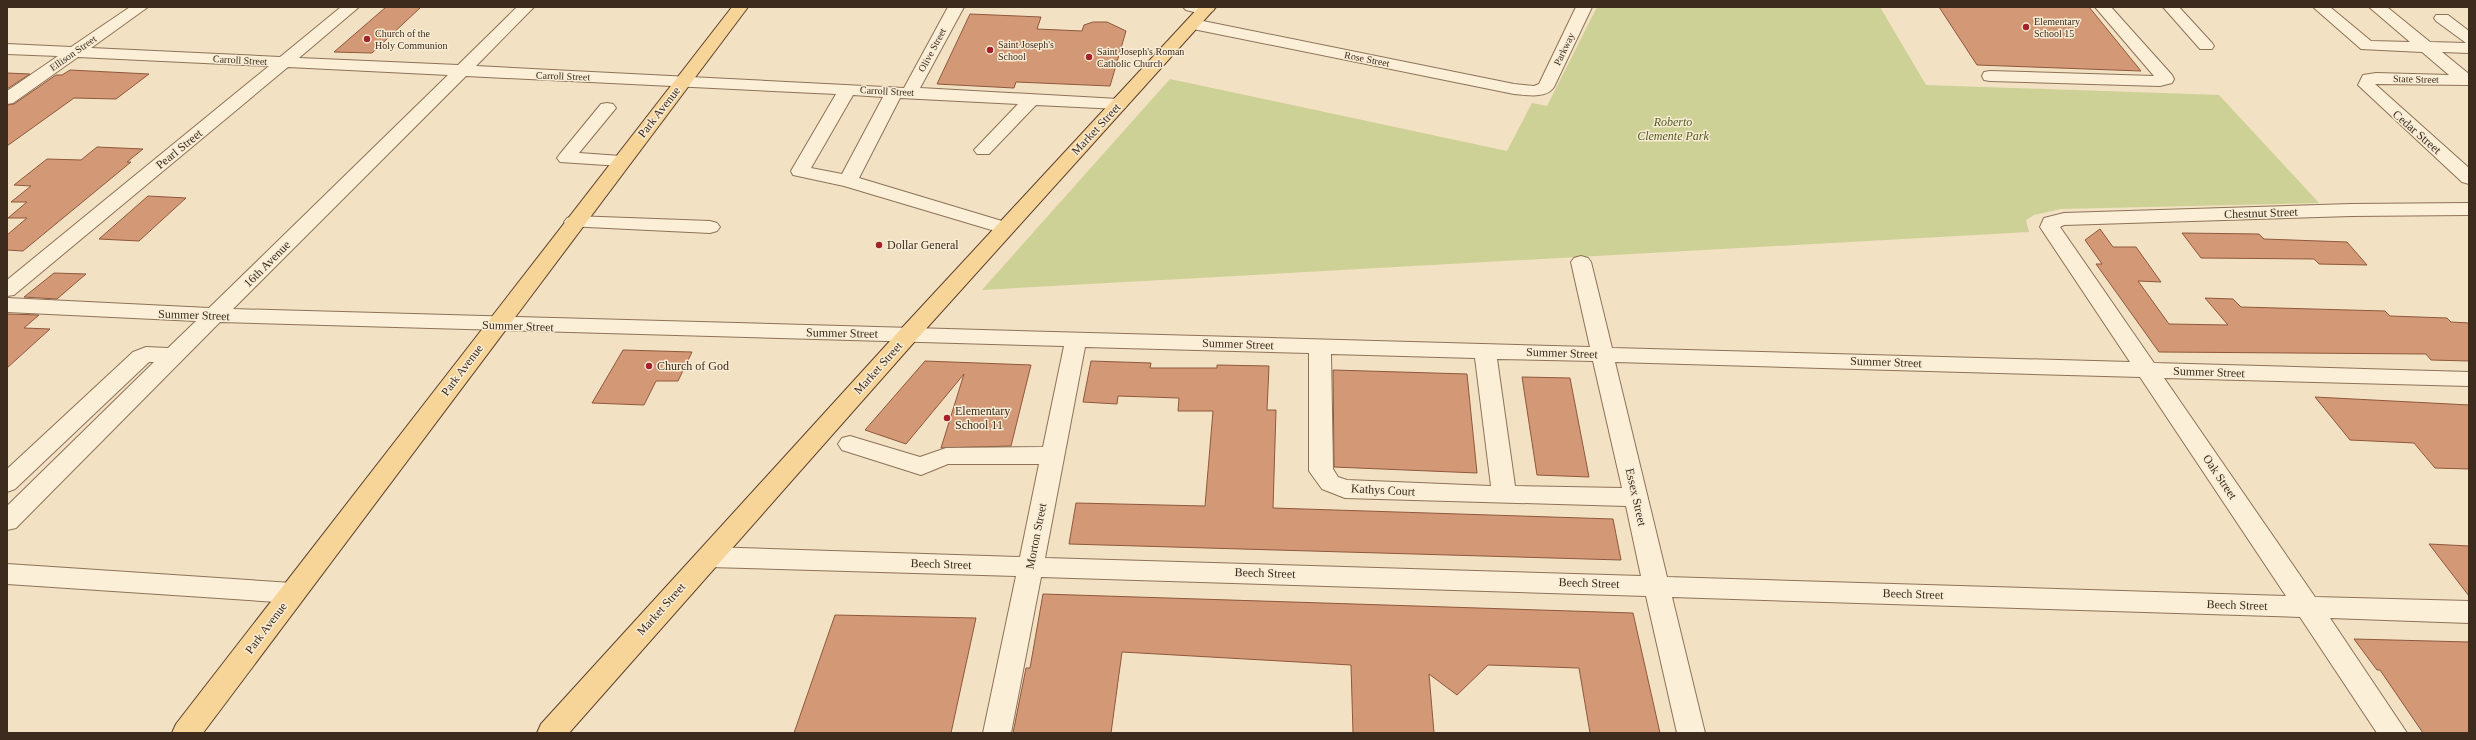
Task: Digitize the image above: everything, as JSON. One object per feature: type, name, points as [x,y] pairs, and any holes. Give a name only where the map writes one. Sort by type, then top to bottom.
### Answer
[{"type":"main road","name":"Park Avenue","points":[[186,733],[574,222],[740,7]]},
{"type":"main road","name":"Market Street","points":[[551,733],[908,335],[1119,104],[1200,12]]},
{"type":"street","name":"Ellison Street","points":[[7,99],[140,7]]},
{"type":"street","name":"Pearl Street","points":[[7,290],[351,7]]},
{"type":"street","name":"16th Avenue","points":[[7,521],[526,7]]},
{"type":"street","name":"Olive Street","points":[[848,180],[901,92],[956,7]]},
{"type":"street","name":"Parkway","points":[[1542,90],[1546,87],[1584,7]]},
{"type":"street","points":[[1990,76],[2160,82],[2166,78],[2103,7]]},
{"type":"street","points":[[2171,7],[2206,46]]},
{"type":"street","points":[[2321,7],[2367,46],[2469,48]]},
{"type":"street","points":[[2377,7],[2468,80]]},
{"type":"street","name":"Rose Street","points":[[1200,12],[1514,89],[1542,90]]},
{"type":"street","points":[[2442,18],[2469,39]]},
{"type":"street","name":"Carroll Street","points":[[7,49],[460,72],[848,89],[1119,104]]},
{"type":"street","name":"State Street","points":[[2366,85],[2369,79],[2376,78],[2468,80]]},
{"type":"street","name":"Cedar Street","points":[[2366,85],[2469,178]]},
{"type":"street","points":[[848,89],[800,171],[848,180],[1005,228]]},
{"type":"street","points":[[983,150],[1032,99]]},
{"type":"street","points":[[607,108],[566,158],[621,161]]},
{"type":"street","name":"Chestnut Street","points":[[2052,222],[2064,219],[2343,210],[2469,209]]},
{"type":"street","points":[[574,222],[710,227]]},
{"type":"street","name":"Oak Street","points":[[2052,222],[2050,227],[2052,232],[2394,733]]},
{"type":"street","name":"Essex Street","points":[[1581,262],[1691,733]]},
{"type":"street","name":"Summer Street","points":[[7,305],[214,316],[496,326],[1076,339],[2469,379]]},
{"type":"street","name":"Morton Street","points":[[997,733],[1076,339]]},
{"type":"street","name":"Kathys Court","points":[[1320,346],[1321,471],[1330,483],[1345,489],[1636,498]]},
{"type":"street","points":[[1485,351],[1504,495]]},
{"type":"street","points":[[7,483],[141,356],[146,354],[174,356]]},
{"type":"street","points":[[850,444],[921,466],[946,456],[1052,455]]},
{"type":"street","points":[[7,489],[37,490]]},
{"type":"street","name":"Beech Street","points":[[709,557],[1657,585],[2469,612]]},
{"type":"street","points":[[7,574],[292,593]]},
{"type":"green space","name":"Roberto Clemente Park","points":[[1597,7],[1880,7],[1926,85],[2219,95],[2319,203],[2061,209],[2034,215],[2026,220],[2029,232],[982,290],[1170,79],[1507,151],[1532,103],[1547,106]]},
{"type":"building","name":"Church of the Holy Communion","points":[[386,7],[421,7],[372,53],[334,52]]},
{"type":"building","points":[[1939,7],[2089,7],[2141,71],[1977,65]]},
{"type":"building","points":[[970,14],[1041,17],[1037,29],[1082,31],[1084,25],[1093,22],[1107,22],[1126,31],[1110,86],[1016,82],[1014,88],[937,84]]},
{"type":"building","points":[[70,70],[149,74],[116,99],[74,98],[7,146],[7,105],[14,104],[56,75],[62,75]]},
{"type":"building","points":[[7,73],[30,74],[7,89]]},
{"type":"building","points":[[97,147],[143,149],[127,162],[131,162],[23,251],[7,250],[7,235],[27,218],[8,218],[27,202],[11,202],[31,186],[14,185],[47,159],[81,160]]},
{"type":"building","points":[[148,196],[186,198],[139,241],[99,239]]},
{"type":"building","points":[[2100,229],[2113,247],[2136,247],[2161,282],[2138,281],[2169,324],[2228,325],[2205,298],[2233,299],[2241,307],[2385,311],[2390,316],[2447,318],[2451,322],[2469,323],[2469,361],[2431,360],[2426,354],[2159,352],[2096,264],[2102,264],[2085,240]]},
{"type":"building","points":[[2182,233],[2259,234],[2264,239],[2347,242],[2367,265],[2319,264],[2314,259],[2201,258]]},
{"type":"building","points":[[54,273],[86,274],[57,299],[24,297]]},
{"type":"building","points":[[7,314],[39,315],[24,328],[50,329],[7,368]]},
{"type":"building","name":"Church of God","points":[[623,350],[692,352],[678,381],[656,381],[644,405],[592,403]]},
{"type":"building","points":[[925,361],[1031,365],[1011,446],[941,448],[964,374],[906,444],[865,430]]},
{"type":"building","points":[[1091,361],[1151,363],[1150,368],[1217,368],[1217,365],[1269,366],[1267,410],[1276,410],[1273,508],[1613,519],[1621,560],[1069,544],[1076,503],[1205,506],[1213,411],[1178,411],[1179,398],[1118,396],[1117,404],[1083,402]]},
{"type":"building","points":[[1333,370],[1467,374],[1477,473],[1334,467]]},
{"type":"building","points":[[1522,377],[1570,378],[1589,477],[1537,475]]},
{"type":"building","points":[[2315,397],[2469,405],[2469,469],[2435,468],[2414,443],[2350,440]]},
{"type":"building","points":[[2429,544],[2469,546],[2469,596]]},
{"type":"building","points":[[1043,594],[1633,613],[1660,733],[1590,733],[1579,668],[1488,665],[1457,695],[1429,674],[1434,733],[1353,733],[1351,665],[1122,652],[1111,733],[1013,733],[1026,668],[1030,668]]},
{"type":"building","points":[[835,615],[976,618],[951,733],[794,733]]},
{"type":"building","points":[[2354,639],[2469,642],[2469,733],[2423,733],[2380,670],[2377,670]]},
{"type":"place","name":"Elementary School 15","points":[[2026,27]]},
{"type":"place","name":"Church of the Holy Communion","points":[[367,39]]},
{"type":"place","name":"Saint Joseph's School","points":[[990,50]]},
{"type":"place","name":"Saint Joseph's Roman Catholic Church","points":[[1089,57]]},
{"type":"place","name":"Dollar General","points":[[879,245]]},
{"type":"place","name":"Church of God","points":[[649,366]]},
{"type":"place","name":"Elementary School 11","points":[[947,418]]}]
